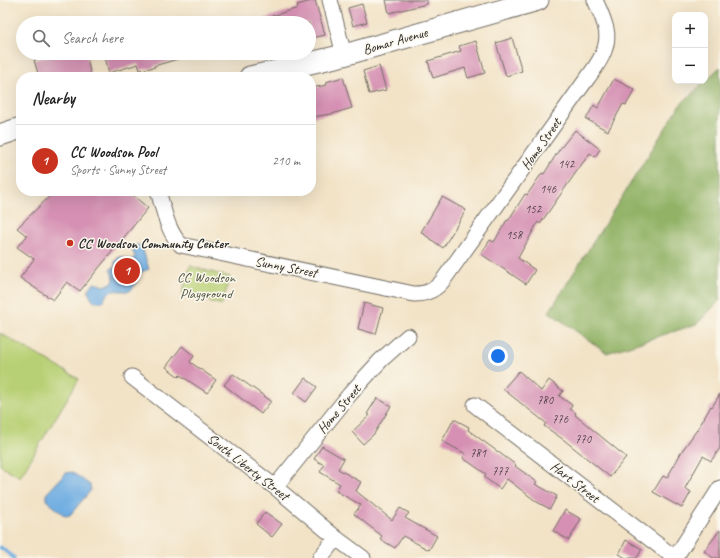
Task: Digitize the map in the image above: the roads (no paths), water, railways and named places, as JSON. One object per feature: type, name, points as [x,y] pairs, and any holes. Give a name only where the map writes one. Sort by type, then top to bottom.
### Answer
[{"type":"street","points":[[330,0],[344,55]]},
{"type":"street","name":"Bomar Avenue","points":[[271,72],[344,55],[538,0]]},
{"type":"street","name":"Home Street","points":[[444,279],[603,55],[607,41],[606,27],[595,0]]},
{"type":"street","points":[[0,135],[16,130]]},
{"type":"street","name":"Sunny Street","points":[[160,196],[170,230],[174,238],[181,245],[414,294],[423,294],[432,290],[444,279]]},
{"type":"street","name":"Home Street","points":[[275,487],[350,394],[380,360],[408,336]]},
{"type":"street","name":"South Liberty Street","points":[[132,377],[275,487],[336,538],[363,558]]},
{"type":"street","name":"Hart Street","points":[[475,405],[675,558]]},
{"type":"street","points":[[675,558],[720,488]]},
{"type":"street","points":[[320,558],[336,538]]},
{"type":"water","points":[[135,245],[142,247],[149,269],[136,274],[136,283],[130,291],[111,292],[105,297],[103,302],[92,300],[88,292],[90,287],[94,283],[105,286],[113,282],[114,279],[110,269],[115,267],[115,261],[119,257],[123,257],[130,261],[133,260],[135,257],[132,249]]},
{"type":"water","points":[[72,472],[90,485],[91,490],[70,515],[65,516],[46,500],[46,494],[66,473]]},
{"type":"waterway","points":[[0,547],[14,558]]},
{"type":"place","name":"CC Woodson Community Center","points":[[70,243]]},
{"type":"place","name":"CC Woodson Pool","points":[[127,271]]},
{"type":"park label","name":"CC Woodson Playground","points":[[206,286]]}]
